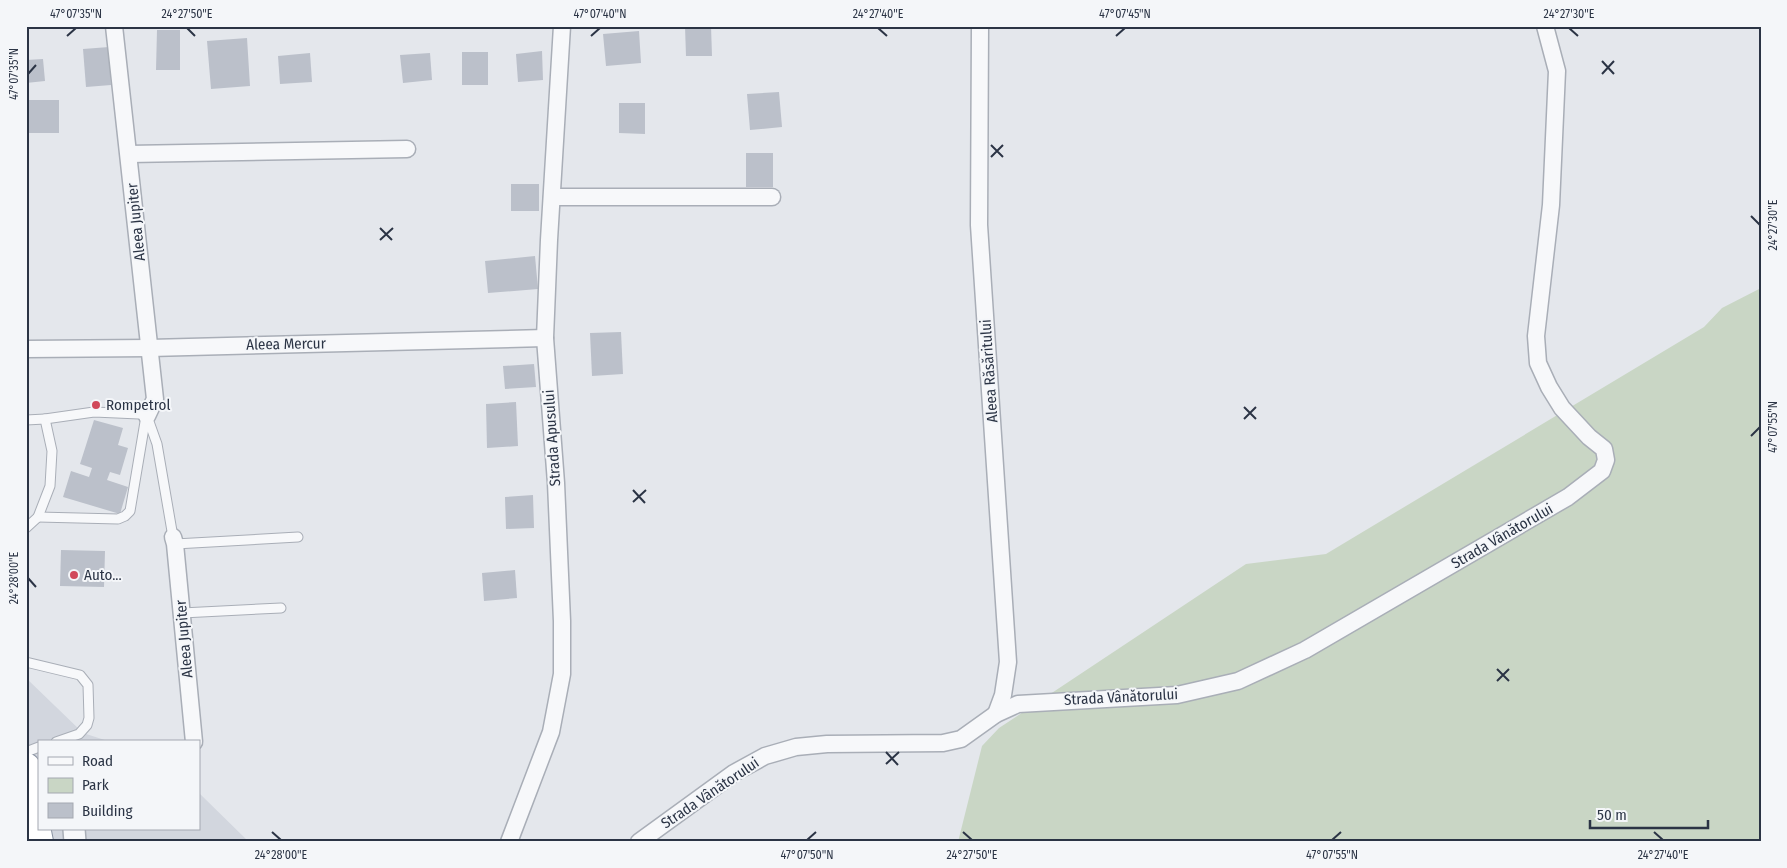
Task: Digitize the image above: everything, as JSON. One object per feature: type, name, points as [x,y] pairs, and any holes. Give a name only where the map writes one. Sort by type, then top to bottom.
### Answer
[{"type":"highway","points":[[26,767],[37,822]]},
{"type":"street","name":"Aleea Jupiter","points":[[114,26],[156,399],[146,416]]},
{"type":"street","name":"Strada Apusului","points":[[509,842],[551,732],[562,674],[562,620],[556,483],[546,338],[562,26]]},
{"type":"street","name":"Aleea Răsăritului","points":[[980,26],[979,225],[1008,662],[1003,695],[996,714]]},
{"type":"street","name":"Strada Vânătorului","points":[[639,842],[734,773],[765,756],[796,747],[827,744],[943,744],[961,739],[996,714],[1018,704],[1177,695],[1238,681],[1306,650],[1568,497],[1602,472],[1606,460],[1604,449],[1589,437],[1562,408],[1549,387],[1538,363],[1536,336],[1551,205],[1557,71],[1545,26]]},
{"type":"street","points":[[129,154],[407,149]]},
{"type":"street","points":[[552,197],[772,197]]},
{"type":"street","name":"Aleea Mercur","points":[[26,349],[150,348],[546,338]]},
{"type":"street","name":"Aleea Jupiter","points":[[174,540],[194,740]]},
{"type":"lane","points":[[26,420],[94,412],[146,416]]},
{"type":"lane","points":[[38,517],[118,520],[125,516],[130,511],[146,416]]},
{"type":"lane","points":[[146,416],[157,444],[174,540],[298,537]]},
{"type":"lane","points":[[26,528],[38,517],[50,486],[52,451],[45,419]]},
{"type":"lane","points":[[182,613],[281,608]]},
{"type":"lane","points":[[26,662],[80,675],[88,685],[89,718],[87,725],[79,734],[62,740]]},
{"type":"lane","points":[[26,752],[38,747]]},
{"type":"shaded area","points":[[26,678],[83,733],[105,740],[38,740],[38,830],[200,830],[200,794],[249,842],[26,842]]},
{"type":"green space","points":[[1761,288],[1761,842],[958,842],[982,746],[999,728],[1246,564],[1326,554],[1704,327],[1722,308]]},
{"type":"building","points":[[685,26],[711,26],[712,56],[686,56]]},
{"type":"building","points":[[157,30],[180,30],[180,70],[156,70]]},
{"type":"building","points":[[639,31],[641,63],[606,66],[603,34]]},
{"type":"building","points":[[247,38],[250,86],[211,89],[207,41]]},
{"type":"building","points":[[109,47],[111,85],[86,87],[83,49]]},
{"type":"building","points":[[542,51],[543,80],[518,82],[516,54]]},
{"type":"building","points":[[462,52],[488,52],[488,85],[462,85]]},
{"type":"building","points":[[310,53],[312,82],[280,84],[278,56]]},
{"type":"building","points":[[430,53],[432,80],[403,83],[400,55]]},
{"type":"building","points":[[43,59],[45,81],[26,83],[26,60]]},
{"type":"building","points":[[779,92],[782,127],[750,130],[747,94]]},
{"type":"building","points":[[29,100],[59,100],[59,133],[28,133]]},
{"type":"building","points":[[619,103],[645,103],[645,134],[619,133]]},
{"type":"building","points":[[746,153],[773,153],[773,187],[746,187]]},
{"type":"building","points":[[511,184],[539,184],[539,211],[511,211]]},
{"type":"building","points":[[535,256],[538,289],[488,293],[485,261]]},
{"type":"building","points":[[621,332],[623,374],[592,376],[590,333]]},
{"type":"building","points":[[534,364],[536,387],[505,389],[503,366]]},
{"type":"building","points":[[516,402],[518,446],[487,448],[486,404]]},
{"type":"building","points":[[94,420],[123,428],[118,445],[128,448],[120,475],[110,472],[107,480],[128,487],[120,514],[63,497],[71,471],[89,477],[92,468],[80,464]]},
{"type":"building","points":[[533,495],[534,528],[506,529],[505,497]]},
{"type":"building","points":[[61,550],[105,551],[104,587],[60,586]]},
{"type":"building","points":[[515,570],[517,598],[484,601],[482,573]]},
{"type":"place","name":"Rompetrol","points":[[96,405]]},
{"type":"place","name":"Auto...","points":[[74,575]]}]
